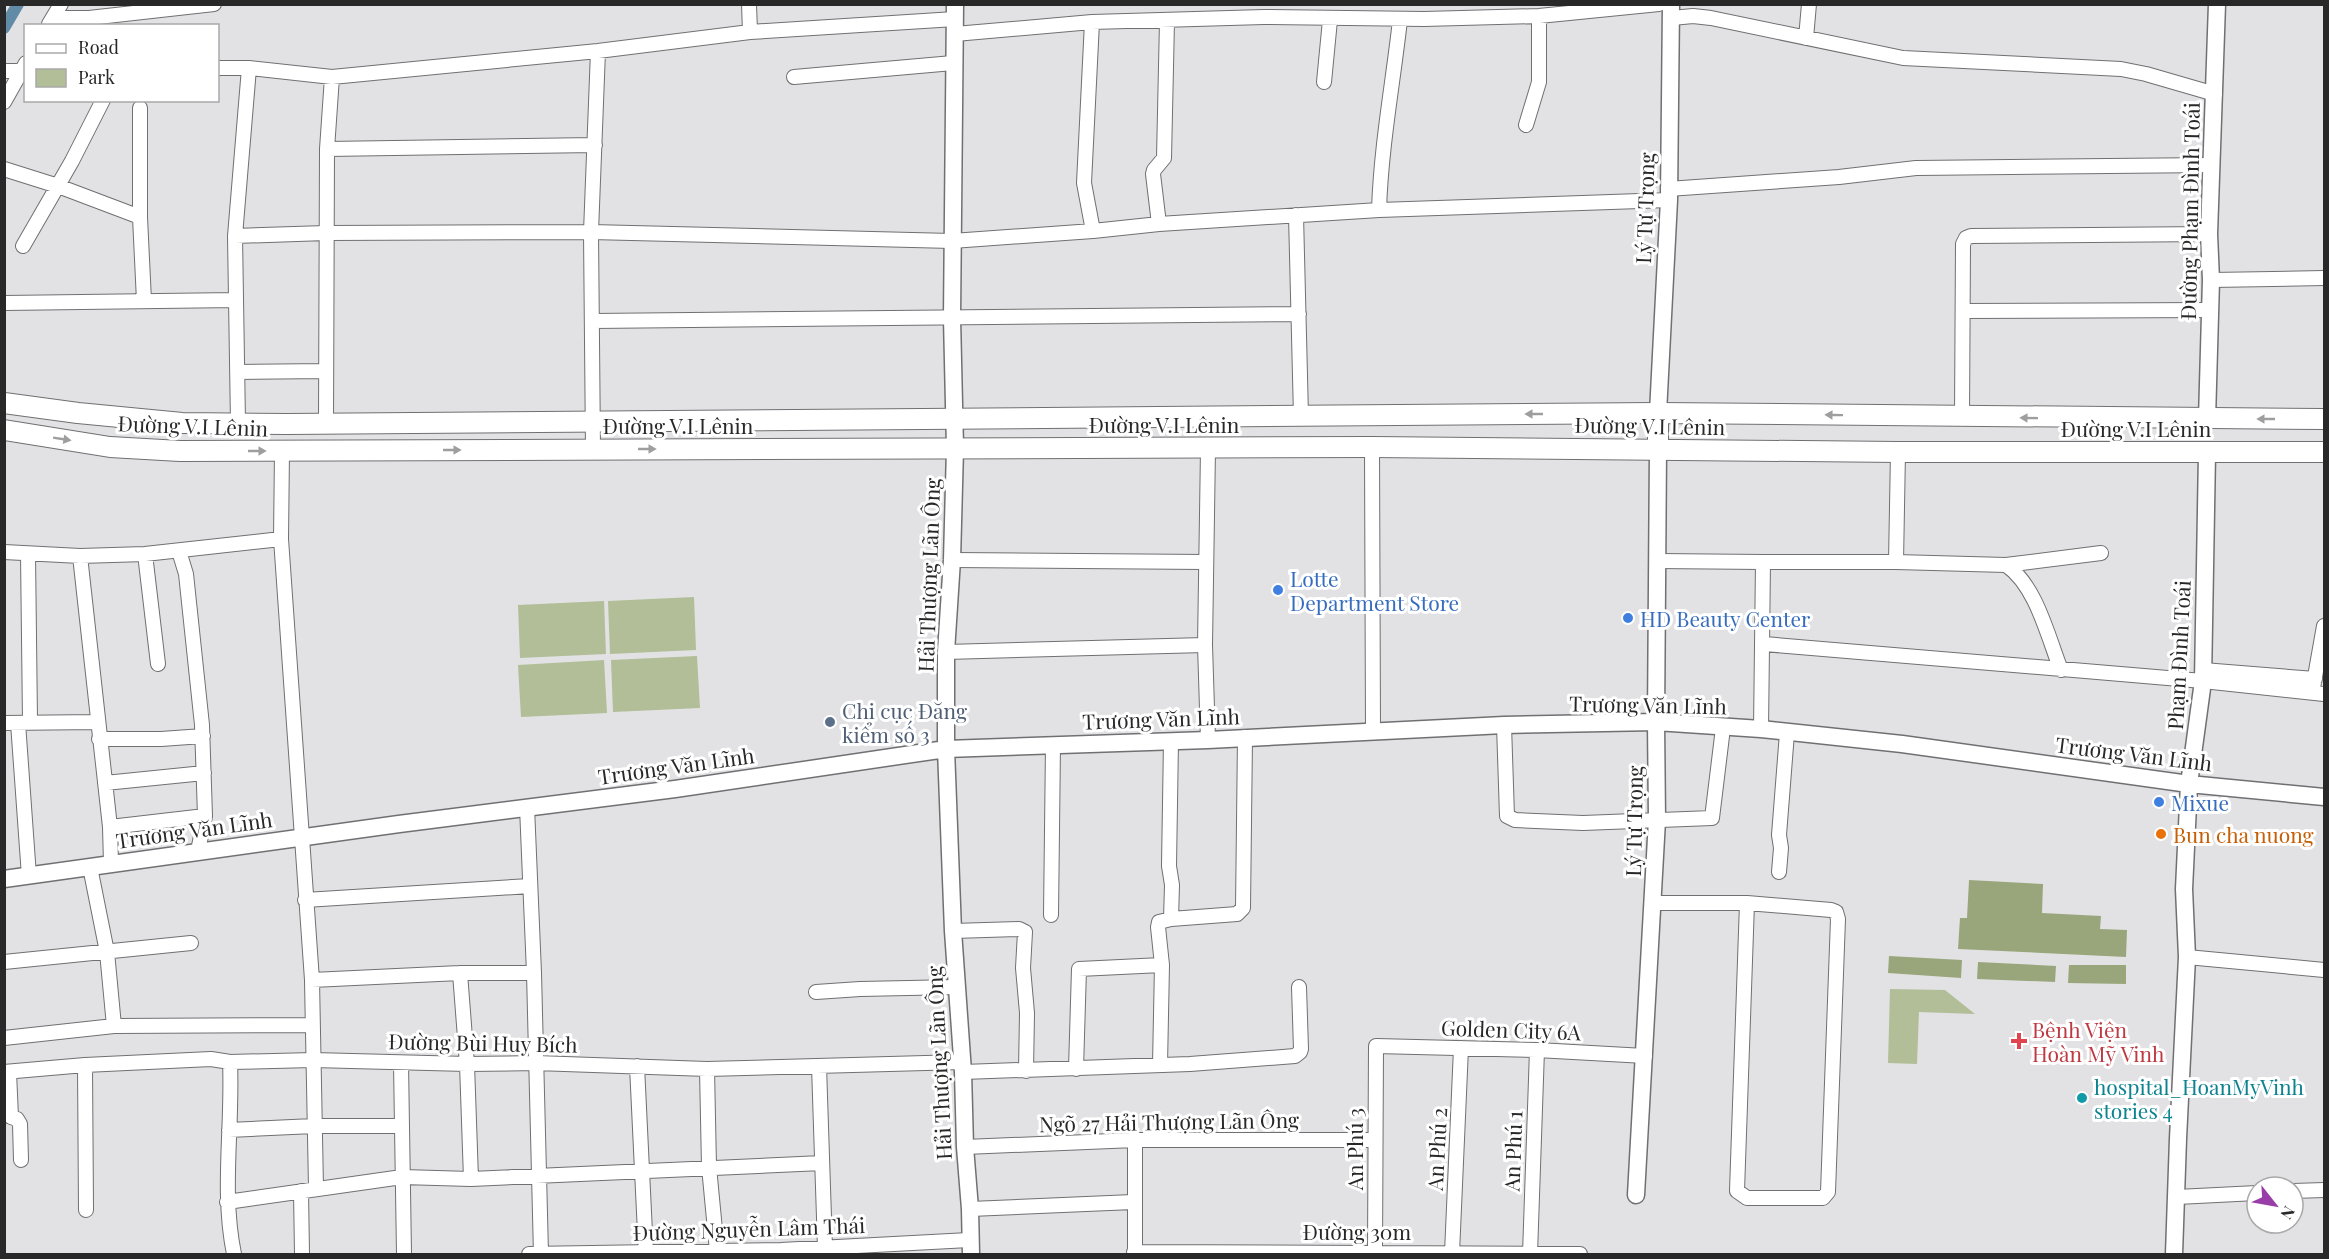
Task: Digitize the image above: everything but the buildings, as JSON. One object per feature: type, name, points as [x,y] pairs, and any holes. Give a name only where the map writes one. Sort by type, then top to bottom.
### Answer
[{"type":"main road","name":"Đường V.I Lênin","points":[[4,403],[182,423],[1658,413],[2325,419]]},
{"type":"main road","points":[[1658,413],[1658,448]]},
{"type":"main road","points":[[2207,419],[2207,453]]},
{"type":"main road","points":[[416,450],[417,422]]},
{"type":"main road","name":"Đường V.I Lênin","points":[[4,430],[110,447],[180,451],[1372,447],[1898,452],[2325,452]]},
{"type":"street","points":[[50,22],[61,4]]},
{"type":"street","points":[[50,22],[214,4]]},
{"type":"street","points":[[749,4],[750,32]]},
{"type":"street","points":[[1350,4],[1350,19]]},
{"type":"street","points":[[1424,4],[1424,19]]},
{"type":"street","points":[[219,68],[249,68],[332,77],[598,51],[750,32],[955,19],[1167,21],[1264,17],[1400,20],[1504,10],[1539,16],[1659,4]]},
{"type":"street","points":[[1806,38],[1809,4]]},
{"type":"street","name":"Đường Phạm Đình Toái","points":[[2207,419],[2217,4]]},
{"type":"street","points":[[1671,11],[1903,58],[2130,70],[2215,94]]},
{"type":"street","name":"Lý Tự Trọng","points":[[1658,413],[1668,195],[1671,11]]},
{"type":"street","points":[[1527,125],[1539,82],[1539,16]]},
{"type":"street","name":"Hải Thượng Lãn Ông","points":[[955,19],[952,241],[955,448],[952,560],[946,652],[946,749],[953,930],[963,1067],[964,1147],[970,1209],[970,1247]]},
{"type":"street","points":[[1324,82],[1330,20]]},
{"type":"street","points":[[1379,210],[1381,160],[1400,20]]},
{"type":"street","points":[[1092,21],[1084,183],[1093,231]]},
{"type":"street","points":[[1159,224],[1153,174],[1164,158],[1167,21]]},
{"type":"street","points":[[593,449],[591,232],[598,51]]},
{"type":"street","points":[[794,77],[953,63]]},
{"type":"street","points":[[238,423],[235,236],[249,68]]},
{"type":"street","points":[[4,102],[17,70]]},
{"type":"street","points":[[326,423],[327,149],[332,77]]},
{"type":"street","points":[[23,246],[58,186],[102,102]]},
{"type":"street","points":[[140,108],[140,217],[144,301]]},
{"type":"street","points":[[327,149],[595,145]]},
{"type":"street","points":[[235,236],[326,233],[591,232],[952,241],[1296,215],[1668,195],[1916,168],[2212,165]]},
{"type":"street","points":[[4,169],[58,186],[140,217]]},
{"type":"street","points":[[1296,215],[1301,416]]},
{"type":"street","points":[[1962,417],[1963,244],[1969,237],[2210,234]]},
{"type":"street","points":[[2211,280],[2325,278]]},
{"type":"street","points":[[4,303],[236,300]]},
{"type":"street","points":[[1963,311],[2210,310]]},
{"type":"street","points":[[593,321],[1299,314]]},
{"type":"street","points":[[237,372],[326,371]]},
{"type":"street","points":[[1372,447],[1373,731]]},
{"type":"street","name":"Lý Tự Trọng","points":[[1636,1195],[1657,820],[1658,448]]},
{"type":"street","points":[[1208,449],[1204,645],[1208,740]]},
{"type":"street","points":[[282,451],[281,539],[312,980],[316,1188]]},
{"type":"street","points":[[1896,562],[1898,452]]},
{"type":"street","name":"Phạm Đình Toái","points":[[2174,1254],[2187,957],[2184,889],[2189,783],[2203,675],[2207,453]]},
{"type":"street","points":[[4,552],[80,556],[145,554],[281,539]]},
{"type":"street","points":[[179,551],[186,574],[203,736],[205,816],[198,851]]},
{"type":"street","points":[[1657,561],[2006,565],[2100,553]]},
{"type":"street","points":[[28,554],[18,722],[29,876]]},
{"type":"street","points":[[145,554],[158,664]]},
{"type":"street","points":[[80,556],[110,827],[111,863]]},
{"type":"street","points":[[952,560],[1205,562]]},
{"type":"street","points":[[1761,729],[1760,676],[1764,644],[1763,562]]},
{"type":"street","points":[[2006,565],[2019,576],[2030,592],[2061,670]]},
{"type":"street","points":[[1764,644],[2061,670],[2203,675],[2317,688],[2325,627]]},
{"type":"street","points":[[946,652],[1204,645]]},
{"type":"street","points":[[18,722],[98,722]]},
{"type":"street","name":"Trương Văn Lĩnh","points":[[4,879],[946,749],[1208,740],[1504,725],[1656,722],[1761,729],[1902,744],[2189,783],[2325,797]]},
{"type":"street","points":[[1504,725],[1508,793],[1506,813],[1509,818],[1554,823],[1712,818],[1723,728]]},
{"type":"street","points":[[1779,872],[1781,848],[1779,835],[1787,733]]},
{"type":"street","points":[[99,739],[203,736]]},
{"type":"street","points":[[1160,1065],[1162,965],[1158,927],[1162,920],[1237,914],[1242,910],[1245,737]]},
{"type":"street","points":[[1171,741],[1169,866],[1172,885],[1171,919]]},
{"type":"street","points":[[1051,915],[1053,745]]},
{"type":"street","points":[[105,783],[204,772]]},
{"type":"street","points":[[527,807],[540,1175],[537,1254]]},
{"type":"street","points":[[110,827],[205,816]]},
{"type":"street","points":[[90,867],[107,952],[114,1026]]},
{"type":"street","points":[[305,900],[530,886]]},
{"type":"street","points":[[1654,903],[1748,903],[1831,910],[1838,915],[1828,1192],[1823,1198],[1747,1198],[1737,1191],[1748,903]]},
{"type":"street","points":[[953,930],[1019,929],[1025,932],[1023,968],[1027,1013],[1026,1071]]},
{"type":"street","points":[[4,962],[191,943]]},
{"type":"street","points":[[2187,957],[2325,970]]},
{"type":"street","points":[[1076,1069],[1079,969],[1162,965]]},
{"type":"street","points":[[312,980],[460,973],[534,973]]},
{"type":"street","points":[[460,973],[467,1064],[471,1179]]},
{"type":"street","points":[[816,992],[957,987]]},
{"type":"street","name":"Đường Bùi Huy Bích","points":[[7,1072],[85,1065],[211,1059],[230,1062],[313,1060],[467,1064],[536,1063],[707,1069],[819,1066],[963,1067],[1026,1071],[1160,1065],[1297,1055],[1301,1048],[1299,987]]},
{"type":"street","points":[[4,1038],[114,1026],[312,1025]]},
{"type":"street","name":"Golden City 6A","points":[[1376,1046],[1537,1050],[1645,1056]]},
{"type":"street","name":"An Phú 3","points":[[1375,1252],[1376,1046]]},
{"type":"street","name":"An Phú 2","points":[[1452,1253],[1461,1048]]},
{"type":"street","name":"An Phú 1","points":[[1530,1254],[1537,1050]]},
{"type":"street","points":[[230,1062],[227,1202],[234,1254]]},
{"type":"street","points":[[401,1063],[404,1254]]},
{"type":"street","points":[[85,1065],[86,1210]]},
{"type":"street","points":[[637,1066],[646,1254]]},
{"type":"street","points":[[819,1066],[825,1248]]},
{"type":"street","points":[[707,1069],[709,1167],[717,1251]]},
{"type":"street","points":[[7,1072],[11,1117],[18,1119],[20,1124],[21,1160]]},
{"type":"street","points":[[229,1130],[314,1126],[401,1126]]},
{"type":"street","points":[[1134,1253],[1135,1140]]},
{"type":"street","name":"Ngõ 27 Hải Thượng Lãn Ông","points":[[964,1147],[1135,1140],[1375,1140]]},
{"type":"street","points":[[227,1202],[402,1177],[471,1179],[822,1163]]},
{"type":"street","points":[[2305,1191],[2325,1190]]},
{"type":"street","points":[[301,1191],[302,1254]]},
{"type":"street","points":[[2177,1197],[2245,1194]]},
{"type":"street","points":[[970,1209],[1065,1203],[1133,1202]]},
{"type":"street","name":"Đường Nguyễn Lâm Thái","points":[[537,1254],[970,1247]]},
{"type":"street","name":"Đường 30m","points":[[1134,1253],[1580,1254]]},
{"type":"green space","points":[[694,597],[696,650],[610,654],[608,601]]},
{"type":"green space","points":[[604,601],[606,654],[520,658],[518,605]]},
{"type":"green space","points":[[697,656],[700,708],[613,712],[611,660]]},
{"type":"green space","points":[[604,660],[607,713],[521,717],[518,665]]},
{"type":"green space","points":[[1969,880],[2043,884],[2042,913],[2101,916],[2100,929],[2127,930],[2126,957],[1958,949],[1960,918],[1967,918]]},
{"type":"green space","points":[[1889,956],[1962,960],[1961,978],[1888,973]]},
{"type":"green space","points":[[1978,962],[2056,966],[2055,982],[1977,979]]},
{"type":"green space","points":[[2069,965],[2126,965],[2126,984],[2068,983]]},
{"type":"green space","points":[[1890,989],[1945,990],[1975,1014],[1919,1012],[1917,1064],[1888,1063]]},
{"type":"waterway","points":[[4,28],[18,4]]},
{"type":"place","name":"Lotte Department Store","points":[[1278,590]]},
{"type":"place","name":"HD Beauty Center","points":[[1628,618]]},
{"type":"place","name":"Chi cục Đăng kiểm số 3","points":[[830,722]]},
{"type":"place","name":"Mixue","points":[[2159,802]]},
{"type":"place","name":"Bun cha nuong","points":[[2161,834]]},
{"type":"place","name":"Bệnh Viện Hoàn Mỹ Vinh","points":[[2019,1041]]},
{"type":"place","name":"hospital_HoanMyVinh stories 4","points":[[2082,1098]]}]
